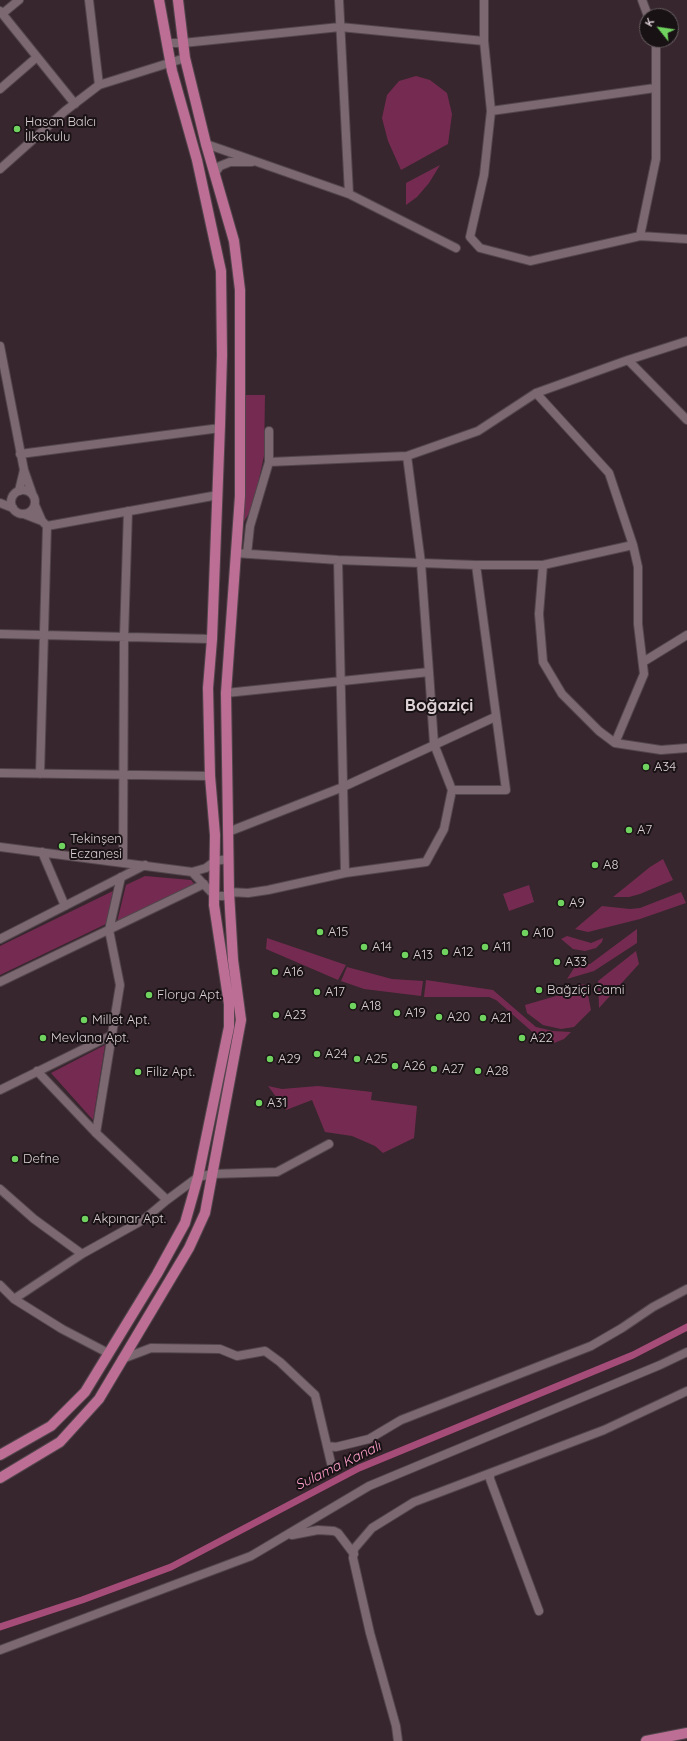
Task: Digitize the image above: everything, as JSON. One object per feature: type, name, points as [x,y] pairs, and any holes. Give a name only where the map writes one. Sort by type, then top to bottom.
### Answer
[{"type":"main road","points":[[0,1455],[51,1426],[85,1392],[157,1274],[185,1223],[198,1177],[229,1027],[229,1004],[215,896],[208,688],[212,639],[218,495],[222,355],[221,271],[197,160],[170,62],[159,0]]},
{"type":"main road","points":[[0,1478],[60,1442],[99,1399],[189,1248],[205,1213],[241,1020],[234,960],[228,859],[226,693],[240,496],[240,290],[234,241],[206,144],[185,58],[178,0]]},
{"type":"main road","points":[[646,1741],[687,1733]]},
{"type":"street","points":[[19,0],[1,12],[75,104]]},
{"type":"street","points":[[89,0],[99,85]]},
{"type":"street","points":[[339,0],[348,194]]},
{"type":"street","points":[[484,0],[484,41],[491,111],[484,175],[470,237],[480,248],[530,261],[640,236],[687,239]]},
{"type":"street","points":[[167,44],[183,44],[340,27],[484,41]]},
{"type":"street","points":[[640,236],[656,159],[656,48]]},
{"type":"street","points":[[0,89],[38,58]]},
{"type":"street","points":[[0,169],[99,85],[170,62],[178,62],[185,58]]},
{"type":"street","points":[[491,111],[655,88]]},
{"type":"street","points":[[206,144],[348,194],[456,248]]},
{"type":"street","points":[[215,173],[220,166],[230,162],[247,162],[269,165]]},
{"type":"street","points":[[268,462],[407,456],[478,431],[536,393],[628,360],[687,341]]},
{"type":"street","points":[[0,346],[20,454],[24,470],[35,498],[35,505],[32,511],[24,514]]},
{"type":"street","points":[[628,360],[687,420]]},
{"type":"street","points":[[536,393],[609,473],[638,567],[638,624],[644,674],[615,743]]},
{"type":"street","points":[[20,454],[220,428]]},
{"type":"street","points":[[246,554],[250,526],[268,462],[269,431]]},
{"type":"street","points":[[192,872],[215,896],[268,890],[345,873],[426,862],[444,830],[452,790],[434,744],[421,563],[407,456]]},
{"type":"street","points":[[13,508],[11,503],[24,470]]},
{"type":"street","points":[[0,498],[26,490],[32,493]]},
{"type":"street","points":[[0,503],[44,523],[128,511],[218,495]]},
{"type":"street","points":[[35,505],[44,523],[45,635],[40,774]]},
{"type":"street","points":[[123,862],[124,637],[128,511]]},
{"type":"street","points":[[235,553],[338,560],[476,565],[543,565],[632,545]]},
{"type":"street","points":[[338,560],[345,873]]},
{"type":"street","points":[[452,790],[506,790],[495,717],[476,565]]},
{"type":"street","points":[[543,565],[539,614],[543,662],[562,694],[599,731],[615,743],[661,750],[687,748]]},
{"type":"street","points":[[0,634],[212,639]]},
{"type":"street","points":[[643,662],[687,635]]},
{"type":"street","points":[[226,693],[429,672]]},
{"type":"street","points":[[228,832],[343,787],[495,717]]},
{"type":"street","points":[[0,773],[210,776]]},
{"type":"street","points":[[0,847],[192,872],[206,868],[215,861],[228,859]]},
{"type":"street","points":[[42,852],[65,906]]},
{"type":"street","points":[[0,939],[145,865]]},
{"type":"street","points":[[96,1133],[120,985],[109,930],[121,877]]},
{"type":"street","points":[[0,982],[204,884]]},
{"type":"street","points":[[0,1090],[112,1035]]},
{"type":"street","points":[[38,1071],[96,1133],[167,1200]]},
{"type":"street","points":[[14,1299],[82,1254],[143,1220],[198,1177],[212,1174],[277,1172],[329,1144]]},
{"type":"street","points":[[0,1189],[34,1219],[82,1254]]},
{"type":"street","points":[[0,1285],[14,1299],[62,1329],[108,1353]]},
{"type":"street","points":[[327,1446],[336,1447],[369,1439],[401,1420],[591,1346],[622,1328],[653,1307],[687,1289]]},
{"type":"street","points":[[122,1359],[151,1348],[220,1348],[237,1356],[265,1351],[280,1362],[315,1395],[331,1463]]},
{"type":"street","points":[[0,1650],[251,1556],[369,1486],[660,1365],[687,1352]]},
{"type":"street","points":[[398,1741],[396,1726],[370,1632],[353,1558],[360,1542],[372,1528],[414,1502],[604,1430],[687,1391]]},
{"type":"street","points":[[490,1474],[490,1479],[539,1611]]},
{"type":"street","points":[[272,1543],[297,1533],[329,1530],[338,1534],[354,1554]]},
{"type":"shaded area","points":[[416,76],[430,80],[447,93],[452,114],[448,144],[401,170],[388,141],[382,118],[387,95],[399,81]]},
{"type":"shaded area","points":[[440,165],[429,183],[417,197],[406,205],[406,183]]},
{"type":"shaded area","points":[[245,395],[265,395],[264,456],[253,507],[243,523]]},
{"type":"shaded area","points":[[663,859],[673,880],[640,894],[629,897],[613,897],[650,867]]},
{"type":"shaded area","points":[[145,876],[191,880],[195,885],[117,922],[126,885]]},
{"type":"shaded area","points":[[529,885],[534,902],[509,911],[503,894]]},
{"type":"shaded area","points":[[113,891],[106,924],[0,975],[0,946]]},
{"type":"shaded area","points":[[681,892],[686,903],[640,919],[588,932],[575,929],[602,906],[630,909],[640,908]]},
{"type":"shaded area","points":[[637,929],[637,943],[594,971],[567,979],[576,965],[590,964]]},
{"type":"shaded area","points":[[567,936],[591,943],[603,938],[602,942],[596,948],[585,951],[573,949],[561,939]]},
{"type":"shaded area","points":[[267,938],[346,965],[338,980],[266,949]]},
{"type":"shaded area","points":[[636,951],[639,964],[599,1008],[598,981]]},
{"type":"shaded area","points":[[347,967],[392,979],[423,981],[421,996],[364,989],[341,981]]},
{"type":"shaded area","points":[[426,980],[493,990],[536,1027],[553,1031],[571,1032],[564,1039],[554,1043],[545,1043],[496,1000],[489,997],[424,997]]},
{"type":"shaded area","points":[[580,984],[586,985],[591,1010],[574,1027],[561,1029],[543,1025],[527,1013],[525,1005],[556,996]]},
{"type":"shaded area","points":[[105,1045],[93,1120],[51,1073]]},
{"type":"shaded area","points":[[268,1086],[282,1089],[318,1086],[372,1092],[371,1100],[417,1106],[414,1138],[383,1153],[375,1146],[352,1136],[325,1132],[312,1100],[286,1110]]},
{"type":"waterway","name":"Sulama Kanalı","points":[[0,1627],[82,1600],[171,1567],[359,1468],[633,1355],[687,1327]]},
{"type":"place","name":"Hasan Balcı İlkokulu","points":[[17,129]]},
{"type":"place","name":"A34","points":[[646,767]]},
{"type":"place","name":"A7","points":[[629,830]]},
{"type":"place","name":"Tekinşen Eczanesi","points":[[62,846]]},
{"type":"place","name":"A8","points":[[595,865]]},
{"type":"place","name":"A9","points":[[561,903]]},
{"type":"place","name":"A15","points":[[320,932]]},
{"type":"place","name":"A10","points":[[525,933]]},
{"type":"place","name":"A14","points":[[364,947]]},
{"type":"place","name":"A11","points":[[485,947]]},
{"type":"place","name":"A12","points":[[445,952]]},
{"type":"place","name":"A13","points":[[405,955]]},
{"type":"place","name":"A33","points":[[557,962]]},
{"type":"place","name":"A16","points":[[275,972]]},
{"type":"place","name":"Bağziçi Cami","points":[[539,990]]},
{"type":"place","name":"A17","points":[[317,992]]},
{"type":"place","name":"Florya Apt.","points":[[149,995]]},
{"type":"place","name":"A18","points":[[353,1006]]},
{"type":"place","name":"A19","points":[[397,1013]]},
{"type":"place","name":"A23","points":[[276,1015]]},
{"type":"place","name":"A20","points":[[439,1017]]},
{"type":"place","name":"A21","points":[[483,1018]]},
{"type":"place","name":"Millet Apt.","points":[[84,1020]]},
{"type":"place","name":"Mevlana Apt.","points":[[43,1038]]},
{"type":"place","name":"A22","points":[[522,1038]]},
{"type":"place","name":"A24","points":[[317,1054]]},
{"type":"place","name":"A29","points":[[270,1059]]},
{"type":"place","name":"A25","points":[[357,1059]]},
{"type":"place","name":"A26","points":[[395,1066]]},
{"type":"place","name":"A27","points":[[434,1069]]},
{"type":"place","name":"A28","points":[[478,1071]]},
{"type":"place","name":"Filiz Apt.","points":[[138,1072]]},
{"type":"place","name":"A31","points":[[259,1103]]},
{"type":"place","name":"Defne","points":[[15,1159]]},
{"type":"place","name":"Akpınar Apt.","points":[[85,1219]]},
{"type":"district","name":"Boğaziçi","points":[[439,706]]}]
